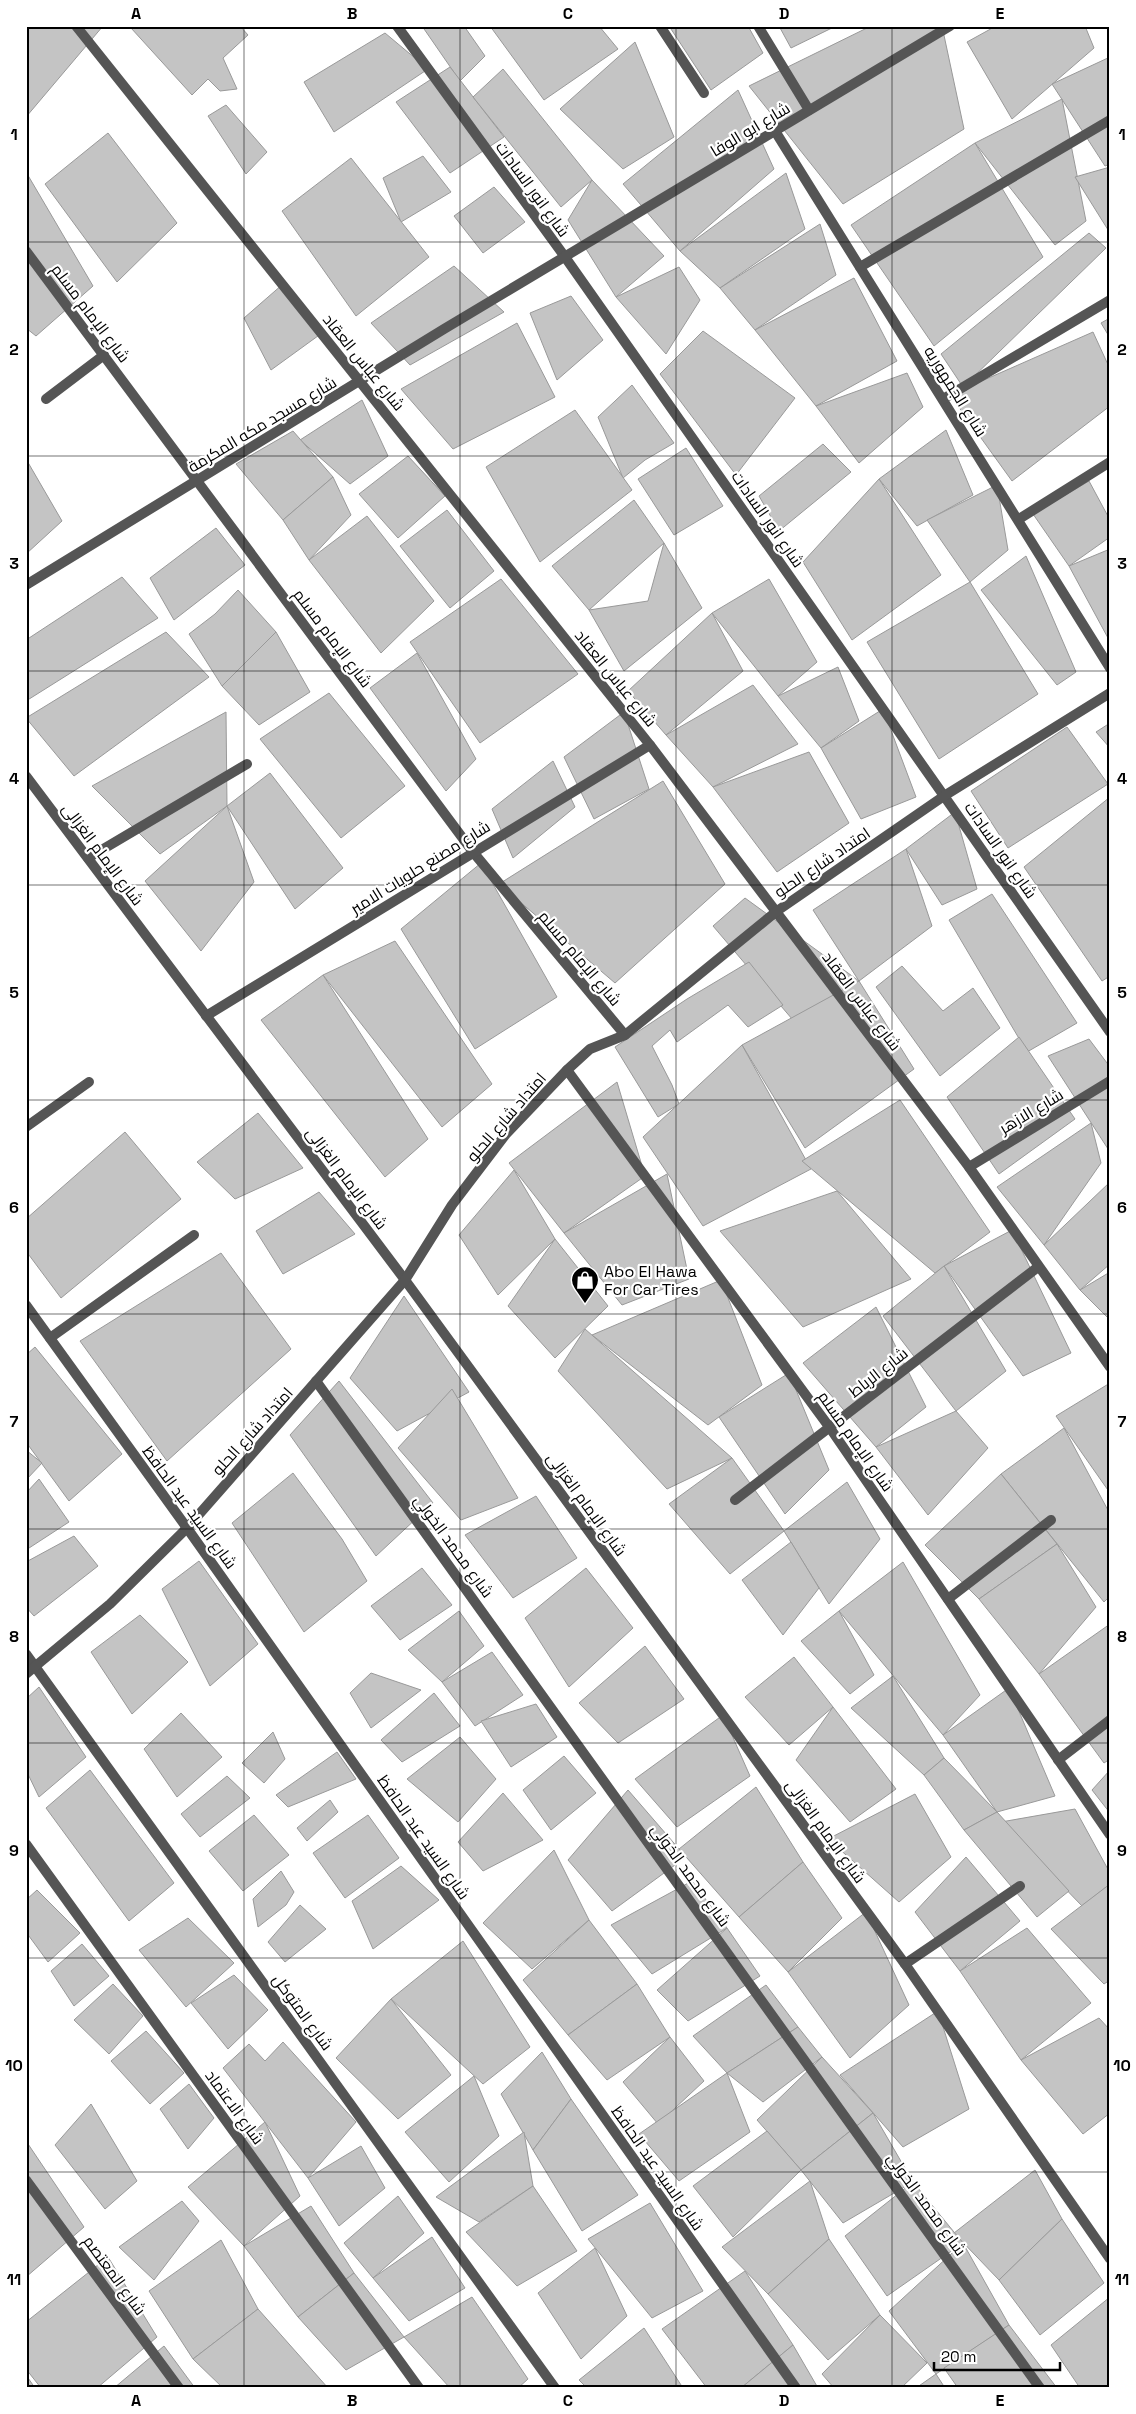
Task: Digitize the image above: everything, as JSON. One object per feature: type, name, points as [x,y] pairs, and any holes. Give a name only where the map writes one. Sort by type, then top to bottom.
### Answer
[{"type":"street","name":"شارع عباس العقاد","points":[[76,26],[650,744],[969,1167],[1110,1367]]},
{"type":"street","name":"شارع انور السادات","points":[[397,26],[565,257],[1110,1032]]},
{"type":"street","points":[[660,26],[704,93]]},
{"type":"street","points":[[758,26],[809,110]]},
{"type":"street","name":"شارع ابو الوفا","points":[[565,257],[950,26]]},
{"type":"street","points":[[860,267],[1110,120]]},
{"type":"street","name":"شارع الجمهوريه","points":[[775,131],[1019,519],[1110,668]]},
{"type":"street","name":"شارع الإمام مسلم","points":[[26,251],[473,852],[625,1035]]},
{"type":"street","name":"شارع مسجد مكه المكرمة","points":[[26,585],[565,257]]},
{"type":"street","points":[[943,399],[1110,300]]},
{"type":"street","points":[[46,399],[104,355]]},
{"type":"street","points":[[1019,519],[1110,462]]},
{"type":"street","name":"امتداد شارع الحلو","points":[[26,1674],[110,1604],[187,1528],[405,1280],[452,1205],[506,1134],[567,1070],[590,1049],[625,1035],[777,911],[944,796],[1110,693]]},
{"type":"street","name":"شارع مصنع حلويات الامير","points":[[206,1016],[650,744]]},
{"type":"street","points":[[88,858],[247,764]]},
{"type":"street","name":"شارع الإمام الغزالى","points":[[26,776],[405,1280],[905,1964],[1110,2259]]},
{"type":"street","name":"شارع الإمام مسلم","points":[[567,1070],[830,1428],[1110,1836]]},
{"type":"street","name":"شارع الازهر","points":[[969,1167],[1110,1081]]},
{"type":"street","points":[[26,1127],[89,1082]]},
{"type":"street","points":[[50,1338],[194,1236]]},
{"type":"street","name":"شارع الرباط","points":[[735,1500],[1038,1267]]},
{"type":"street","name":"شارع السيد عبد الحافظ","points":[[26,1305],[187,1528],[796,2388]]},
{"type":"street","name":"شارع محمد الخولي","points":[[316,1381],[1040,2388]]},
{"type":"street","points":[[948,1599],[1052,1520]]},
{"type":"street","name":"شارع المتوكل","points":[[26,1654],[555,2388]]},
{"type":"street","points":[[1058,1760],[1110,1720]]},
{"type":"street","name":"شارع الاعتماد","points":[[26,1844],[419,2388]]},
{"type":"street","points":[[905,1964],[1020,1886]]},
{"type":"street","name":"شارع المعتصم","points":[[26,2180],[179,2388]]},
{"type":"building","points":[[26,26],[103,26],[26,117]]},
{"type":"building","points":[[134,26],[240,26],[248,35],[223,58],[237,89],[220,91],[208,79],[192,95],[131,28]]},
{"type":"building","points":[[422,26],[464,26],[485,56],[460,81]]},
{"type":"building","points":[[490,26],[599,26],[618,49],[544,100]]},
{"type":"building","points":[[669,26],[748,26],[763,53],[711,90]]},
{"type":"building","points":[[779,26],[836,26],[791,48]]},
{"type":"building","points":[[871,26],[942,26],[964,129],[843,204],[749,86]]},
{"type":"building","points":[[989,26],[1019,26],[1003,39]]},
{"type":"building","points":[[996,26],[1085,26],[1094,48],[1012,119],[967,42]]},
{"type":"building","points":[[385,33],[428,69],[334,132],[304,82]]},
{"type":"building","points":[[635,42],[674,137],[623,169],[560,109]]},
{"type":"building","points":[[1110,57],[1110,164],[1105,166],[1052,84]]},
{"type":"building","points":[[450,67],[504,137],[450,173],[396,102]]},
{"type":"building","points":[[503,69],[592,180],[561,207],[473,97]]},
{"type":"building","points":[[738,90],[774,169],[680,251],[623,184]]},
{"type":"building","points":[[1062,99],[1086,221],[1055,245],[975,143]]},
{"type":"building","points":[[226,105],[267,152],[246,174],[208,116]]},
{"type":"building","points":[[108,133],[177,223],[117,282],[45,184]]},
{"type":"building","points":[[975,143],[1043,257],[934,346],[851,225]]},
{"type":"building","points":[[423,156],[451,192],[401,222],[383,178]]},
{"type":"building","points":[[351,158],[429,257],[356,316],[282,211]]},
{"type":"building","points":[[1110,167],[1110,233],[1075,177]]},
{"type":"building","points":[[26,172],[93,286],[36,336],[26,328]]},
{"type":"building","points":[[786,173],[805,229],[720,288],[680,251]]},
{"type":"building","points":[[592,180],[664,256],[616,297],[568,220]]},
{"type":"building","points":[[494,187],[525,222],[483,253],[454,216]]},
{"type":"building","points":[[820,224],[836,275],[755,330],[720,288]]},
{"type":"building","points":[[1089,233],[1106,248],[963,387],[941,354]]},
{"type":"building","points":[[454,266],[504,312],[410,365],[371,323]]},
{"type":"building","points":[[679,267],[700,300],[666,354],[616,297]]},
{"type":"building","points":[[854,278],[897,361],[816,406],[755,330]]},
{"type":"building","points":[[283,284],[322,333],[271,370],[244,318]]},
{"type":"building","points":[[571,296],[603,340],[557,380],[530,313]]},
{"type":"building","points":[[1110,318],[1110,338],[1101,323]]},
{"type":"building","points":[[517,323],[555,397],[453,449],[401,389]]},
{"type":"building","points":[[703,331],[795,398],[736,475],[660,374]]},
{"type":"building","points":[[1093,332],[1110,369],[1110,406],[1012,481],[950,395]]},
{"type":"building","points":[[907,373],[923,407],[859,463],[816,406]]},
{"type":"building","points":[[632,385],[674,443],[645,460],[623,478],[598,417]]},
{"type":"building","points":[[362,400],[388,456],[350,484],[300,440]]},
{"type":"building","points":[[575,410],[632,490],[540,562],[486,467]]},
{"type":"building","points":[[946,430],[973,495],[917,526],[879,479]]},
{"type":"building","points":[[293,431],[333,477],[283,520],[236,464]]},
{"type":"building","points":[[823,444],[851,472],[779,531],[759,496]]},
{"type":"building","points":[[686,448],[723,506],[674,535],[638,479]]},
{"type":"building","points":[[408,456],[445,496],[398,538],[359,494]]},
{"type":"building","points":[[26,459],[62,521],[26,554]]},
{"type":"building","points":[[333,477],[351,515],[309,560],[283,520]]},
{"type":"building","points":[[879,479],[941,575],[852,640],[803,562]]},
{"type":"building","points":[[1089,481],[1110,520],[1110,537],[1069,566],[1033,514]]},
{"type":"building","points":[[997,485],[1008,550],[970,582],[927,520]]},
{"type":"building","points":[[634,500],[664,543],[589,610],[552,566]]},
{"type":"building","points":[[447,510],[494,571],[450,608],[400,546]]},
{"type":"building","points":[[367,516],[434,601],[381,653],[309,560]]},
{"type":"building","points":[[216,528],[245,565],[174,620],[150,578]]},
{"type":"building","points":[[664,543],[702,608],[624,671],[589,610],[648,601]]},
{"type":"building","points":[[1110,549],[1110,637],[1108,638],[1069,566]]},
{"type":"building","points":[[1026,556],[1076,672],[1057,685],[981,590]]},
{"type":"building","points":[[122,577],[158,618],[26,701],[26,640]]},
{"type":"building","points":[[501,579],[578,674],[480,743],[410,642]]},
{"type":"building","points":[[769,579],[817,662],[778,696],[712,613]]},
{"type":"building","points":[[970,582],[1038,694],[939,759],[867,642]]},
{"type":"building","points":[[238,590],[276,632],[222,686],[189,634],[215,614]]},
{"type":"building","points":[[712,613],[743,671],[666,735],[628,691]]},
{"type":"building","points":[[166,632],[209,677],[74,776],[26,718]]},
{"type":"building","points":[[276,632],[310,692],[259,725],[222,686]]},
{"type":"building","points":[[417,653],[476,759],[446,791],[370,688]]},
{"type":"building","points":[[838,667],[859,721],[821,748],[778,696]]},
{"type":"building","points":[[753,685],[798,744],[713,787],[666,735]]},
{"type":"building","points":[[329,693],[405,786],[341,838],[260,739]]},
{"type":"building","points":[[883,709],[916,797],[861,819],[821,748]]},
{"type":"building","points":[[226,712],[227,806],[160,854],[92,786]]},
{"type":"building","points":[[624,712],[649,789],[594,819],[564,757]]},
{"type":"building","points":[[1110,723],[1110,748],[1096,732]]},
{"type":"building","points":[[1067,727],[1108,784],[1008,848],[971,791]]},
{"type":"building","points":[[809,752],[849,823],[777,872],[713,787]]},
{"type":"building","points":[[553,761],[575,807],[513,858],[492,809]]},
{"type":"building","points":[[270,773],[343,868],[295,909],[227,806]]},
{"type":"building","points":[[663,781],[725,884],[615,983],[499,884]]},
{"type":"building","points":[[1110,797],[1110,976],[1102,981],[1024,867]]},
{"type":"building","points":[[227,806],[254,882],[201,951],[145,881]]},
{"type":"building","points":[[955,812],[977,889],[942,905],[906,849]]},
{"type":"building","points":[[906,849],[932,926],[859,981],[813,910]]},
{"type":"building","points":[[481,863],[557,997],[475,1049],[401,929]]},
{"type":"building","points":[[992,894],[1077,1023],[1027,1052],[949,920]]},
{"type":"building","points":[[745,898],[859,981],[798,1026],[713,926]]},
{"type":"building","points":[[395,941],[492,1084],[442,1127],[323,975]]},
{"type":"building","points":[[749,962],[783,1005],[748,1027],[728,1005],[677,1042],[670,1030],[652,1046],[672,1085],[679,1104],[658,1117],[615,1047],[687,999]]},
{"type":"building","points":[[902,966],[943,1011],[973,988],[1000,1028],[940,1076],[876,987]]},
{"type":"building","points":[[323,975],[428,1139],[385,1177],[261,1020]]},
{"type":"building","points":[[859,981],[914,1069],[805,1148],[742,1045]]},
{"type":"building","points":[[1019,1037],[1075,1119],[999,1174],[947,1097]]},
{"type":"building","points":[[1089,1039],[1110,1067],[1110,1152],[1048,1056]]},
{"type":"building","points":[[742,1045],[811,1169],[703,1226],[643,1137]]},
{"type":"building","points":[[617,1082],[645,1176],[564,1233],[509,1163]]},
{"type":"building","points":[[900,1100],[990,1232],[935,1273],[802,1161]]},
{"type":"building","points":[[258,1113],[303,1168],[235,1199],[197,1162]]},
{"type":"building","points":[[1091,1123],[1101,1163],[1044,1245],[997,1187]]},
{"type":"building","points":[[125,1132],[181,1199],[61,1298],[26,1251],[26,1219]]},
{"type":"building","points":[[514,1170],[555,1239],[498,1295],[459,1235]]},
{"type":"building","points":[[667,1174],[689,1279],[622,1305],[564,1233]]},
{"type":"building","points":[[1110,1182],[1110,1264],[1080,1290],[1044,1245]]},
{"type":"building","points":[[837,1191],[911,1279],[803,1327],[720,1231]]},
{"type":"building","points":[[319,1192],[355,1234],[283,1274],[256,1231]]},
{"type":"building","points":[[1012,1230],[1071,1353],[1023,1376],[944,1266]]},
{"type":"building","points":[[555,1239],[608,1306],[555,1358],[508,1306]]},
{"type":"building","points":[[221,1253],[291,1349],[167,1461],[80,1341]]},
{"type":"building","points":[[944,1266],[1006,1371],[956,1411],[883,1316]]},
{"type":"building","points":[[1110,1272],[1110,1320],[1080,1290]]},
{"type":"building","points":[[721,1280],[762,1385],[708,1425],[592,1335]]},
{"type":"building","points":[[404,1296],[469,1392],[397,1431],[350,1378]]},
{"type":"building","points":[[876,1307],[926,1407],[876,1447],[803,1363]]},
{"type":"building","points":[[585,1329],[732,1458],[667,1489],[558,1371]]},
{"type":"building","points":[[35,1347],[122,1454],[69,1501],[26,1442],[26,1355]]},
{"type":"building","points":[[789,1373],[829,1470],[785,1514],[719,1417]]},
{"type":"building","points":[[339,1381],[433,1503],[376,1556],[290,1435]]},
{"type":"building","points":[[1110,1383],[1110,1493],[1056,1416]]},
{"type":"building","points":[[452,1389],[518,1498],[461,1520],[398,1448]]},
{"type":"building","points":[[956,1411],[988,1448],[928,1515],[876,1447]]},
{"type":"building","points":[[1064,1428],[1110,1514],[1110,1596],[1104,1602],[1001,1474]]},
{"type":"building","points":[[26,1450],[42,1463],[26,1480]]},
{"type":"building","points":[[732,1458],[784,1531],[730,1574],[669,1504]]},
{"type":"building","points":[[293,1473],[342,1539],[367,1581],[304,1632],[232,1523]]},
{"type":"building","points":[[1001,1474],[1057,1544],[979,1599],[925,1545]]},
{"type":"building","points":[[39,1479],[69,1522],[26,1550],[26,1493]]},
{"type":"building","points":[[847,1482],[880,1539],[829,1604],[784,1531]]},
{"type":"building","points":[[536,1496],[577,1558],[513,1598],[465,1535]]},
{"type":"building","points":[[74,1536],[98,1566],[34,1616],[26,1607],[26,1562]]},
{"type":"building","points":[[791,1542],[819,1588],[783,1635],[742,1580]]},
{"type":"building","points":[[1057,1544],[1096,1607],[1039,1674],[979,1599]]},
{"type":"building","points":[[199,1561],[258,1644],[210,1686],[162,1589]]},
{"type":"building","points":[[903,1562],[980,1695],[943,1735],[839,1611]]},
{"type":"building","points":[[422,1568],[452,1605],[400,1640],[371,1606]]},
{"type":"building","points":[[586,1568],[633,1628],[569,1687],[525,1618]]},
{"type":"building","points":[[459,1611],[484,1646],[442,1682],[408,1650]]},
{"type":"building","points":[[839,1611],[874,1675],[850,1694],[801,1641]]},
{"type":"building","points":[[140,1615],[188,1662],[132,1714],[91,1652]]},
{"type":"building","points":[[1110,1624],[1110,1759],[1104,1763],[1039,1674]]},
{"type":"building","points":[[645,1646],[684,1699],[618,1743],[579,1703]]},
{"type":"building","points":[[492,1652],[523,1695],[475,1726],[442,1682]]},
{"type":"building","points":[[794,1657],[833,1707],[789,1745],[745,1697]]},
{"type":"building","points":[[371,1673],[421,1690],[371,1728],[350,1693]]},
{"type":"building","points":[[893,1676],[944,1758],[924,1775],[851,1708]]},
{"type":"building","points":[[39,1687],[86,1757],[39,1797],[26,1770],[26,1699]]},
{"type":"building","points":[[1009,1688],[1055,1796],[997,1812],[943,1735]]},
{"type":"building","points":[[434,1693],[460,1726],[402,1762],[381,1740]]},
{"type":"building","points":[[536,1704],[557,1737],[511,1767],[481,1721]]},
{"type":"building","points":[[833,1707],[896,1789],[850,1822],[796,1760]]},
{"type":"building","points":[[181,1713],[222,1757],[177,1797],[144,1749]]},
{"type":"building","points":[[723,1715],[750,1776],[677,1827],[635,1779]]},
{"type":"building","points":[[273,1732],[285,1759],[264,1783],[242,1763]]},
{"type":"building","points":[[460,1737],[496,1779],[458,1822],[407,1779]]},
{"type":"building","points":[[337,1752],[356,1779],[288,1807],[276,1795]]},
{"type":"building","points":[[564,1756],[596,1793],[551,1830],[523,1790]]},
{"type":"building","points":[[944,1758],[997,1812],[964,1830],[924,1775]]},
{"type":"building","points":[[90,1770],[174,1883],[129,1921],[46,1808]]},
{"type":"building","points":[[1110,1770],[1110,1813],[1092,1790]]},
{"type":"building","points":[[227,1776],[250,1798],[200,1837],[181,1814]]},
{"type":"building","points":[[756,1787],[803,1862],[739,1917],[679,1849]]},
{"type":"building","points":[[628,1790],[686,1857],[612,1911],[568,1860]]},
{"type":"building","points":[[503,1793],[543,1840],[483,1871],[458,1842]]},
{"type":"building","points":[[915,1794],[951,1857],[899,1902],[828,1839]]},
{"type":"building","points":[[330,1800],[338,1812],[307,1841],[297,1828]]},
{"type":"building","points":[[1075,1809],[1110,1873],[1110,1884],[1082,1906],[1001,1822]]},
{"type":"building","points":[[997,1812],[1069,1891],[1037,1917],[964,1830]]},
{"type":"building","points":[[254,1815],[289,1855],[243,1891],[209,1851]]},
{"type":"building","points":[[368,1815],[399,1858],[345,1898],[313,1853]]},
{"type":"building","points":[[554,1850],[589,1920],[532,1969],[483,1923]]},
{"type":"building","points":[[966,1857],[1020,1921],[960,1971],[915,1912]]},
{"type":"building","points":[[803,1862],[842,1918],[788,1972],[739,1917]]},
{"type":"building","points":[[401,1866],[439,1900],[373,1949],[352,1901]]},
{"type":"building","points":[[281,1871],[294,1892],[286,1905],[258,1927],[253,1899]]},
{"type":"building","points":[[692,1881],[727,1928],[652,1974],[611,1925]]},
{"type":"building","points":[[1110,1884],[1110,1980],[1104,1984],[1051,1929]]},
{"type":"building","points":[[37,1890],[80,1933],[48,1962],[26,1932],[26,1900]]},
{"type":"building","points":[[300,1905],[326,1929],[285,1962],[268,1942]]},
{"type":"building","points":[[866,1912],[909,2005],[850,2058],[788,1972]]},
{"type":"building","points":[[188,1918],[234,1963],[186,2007],[139,1950]]},
{"type":"building","points":[[589,1920],[637,1984],[568,2035],[523,1980]]},
{"type":"building","points":[[727,1928],[760,1976],[688,2021],[657,1990]]},
{"type":"building","points":[[1027,1928],[1091,2003],[1021,2060],[960,1971]]},
{"type":"building","points":[[463,1941],[530,2047],[483,2084],[391,1999]]},
{"type":"building","points":[[82,1944],[109,1976],[74,2006],[51,1971]]},
{"type":"building","points":[[234,1975],[268,2010],[228,2049],[191,2003]]},
{"type":"building","points":[[113,1984],[143,2016],[109,2054],[74,2020]]},
{"type":"building","points":[[637,1984],[670,2037],[607,2080],[568,2035]]},
{"type":"building","points":[[766,1985],[798,2027],[727,2073],[693,2036]]},
{"type":"building","points":[[391,1999],[451,2075],[398,2119],[336,2058]]},
{"type":"building","points":[[938,2011],[969,2109],[903,2147],[840,2075]]},
{"type":"building","points":[[1099,2018],[1110,2030],[1110,2113],[1083,2134],[1021,2060]]},
{"type":"building","points":[[798,2027],[822,2057],[763,2102],[727,2073]]},
{"type":"building","points":[[146,2031],[184,2073],[150,2104],[111,2061]]},
{"type":"building","points":[[670,2037],[704,2081],[658,2124],[623,2082]]},
{"type":"building","points":[[283,2042],[356,2122],[308,2178],[223,2068],[249,2044],[265,2061]]},
{"type":"building","points":[[542,2052],[571,2099],[533,2150],[501,2094]]},
{"type":"building","points":[[822,2057],[873,2113],[801,2170],[757,2120]]},
{"type":"building","points":[[727,2073],[750,2132],[679,2181],[639,2134]]},
{"type":"building","points":[[474,2076],[499,2136],[449,2182],[405,2132]]},
{"type":"building","points":[[189,2084],[214,2118],[188,2149],[160,2109]]},
{"type":"building","points":[[571,2099],[638,2195],[582,2231],[533,2150]]},
{"type":"building","points":[[91,2104],[137,2181],[105,2209],[55,2145]]},
{"type":"building","points":[[873,2113],[913,2182],[843,2223],[801,2170]]},
{"type":"building","points":[[265,2122],[300,2196],[244,2246],[188,2187]]},
{"type":"building","points":[[767,2131],[801,2170],[733,2237],[693,2186]]},
{"type":"building","points":[[524,2132],[533,2186],[479,2222],[436,2197]]},
{"type":"building","points":[[26,2141],[84,2227],[26,2277]]},
{"type":"building","points":[[361,2146],[385,2188],[339,2226],[308,2178]]},
{"type":"building","points":[[1035,2170],[1062,2219],[999,2280],[954,2233]]},
{"type":"building","points":[[810,2181],[829,2239],[768,2294],[722,2247]]},
{"type":"building","points":[[913,2182],[963,2243],[887,2296],[845,2236]]},
{"type":"building","points":[[533,2186],[577,2251],[517,2286],[466,2232]]},
{"type":"building","points":[[398,2196],[424,2233],[373,2278],[344,2243]]},
{"type":"building","points":[[182,2201],[199,2221],[154,2280],[119,2247]]},
{"type":"building","points":[[650,2203],[703,2291],[652,2318],[588,2239]]},
{"type":"building","points":[[311,2206],[354,2273],[298,2317],[244,2246]]},
{"type":"building","points":[[1062,2219],[1104,2283],[1040,2335],[999,2280]]},
{"type":"building","points":[[432,2237],[465,2288],[409,2321],[373,2278]]},
{"type":"building","points":[[829,2239],[880,2315],[828,2360],[768,2294]]},
{"type":"building","points":[[221,2240],[258,2309],[193,2359],[149,2291]]},
{"type":"building","points":[[963,2243],[1009,2325],[936,2374],[889,2311]]},
{"type":"building","points":[[595,2248],[627,2316],[581,2359],[538,2293]]},
{"type":"building","points":[[108,2257],[157,2337],[97,2388],[41,2388],[26,2369],[26,2322]]},
{"type":"building","points":[[745,2271],[793,2345],[741,2388],[707,2388],[662,2329]]},
{"type":"building","points":[[354,2273],[404,2337],[346,2370],[298,2317]]},
{"type":"building","points":[[472,2297],[528,2379],[518,2388],[450,2388],[404,2337]]},
{"type":"building","points":[[1110,2297],[1110,2387],[1080,2388],[1051,2345]]},
{"type":"building","points":[[258,2309],[328,2388],[223,2388],[193,2359]]},
{"type":"building","points":[[880,2315],[927,2363],[901,2388],[834,2388],[822,2374]]},
{"type":"building","points":[[1009,2325],[1057,2388],[958,2388],[944,2368]]},
{"type":"building","points":[[644,2328],[683,2388],[587,2388],[579,2380]]},
{"type":"building","points":[[793,2345],[818,2388],[741,2388]]},
{"type":"building","points":[[164,2346],[195,2388],[114,2388]]},
{"type":"building","points":[[936,2374],[945,2388],[916,2388]]},
{"type":"building","points":[[26,2375],[35,2388],[26,2388]]},
{"type":"place","name":"Abo El Hawa For Car Tires","points":[[585,1304]]}]
